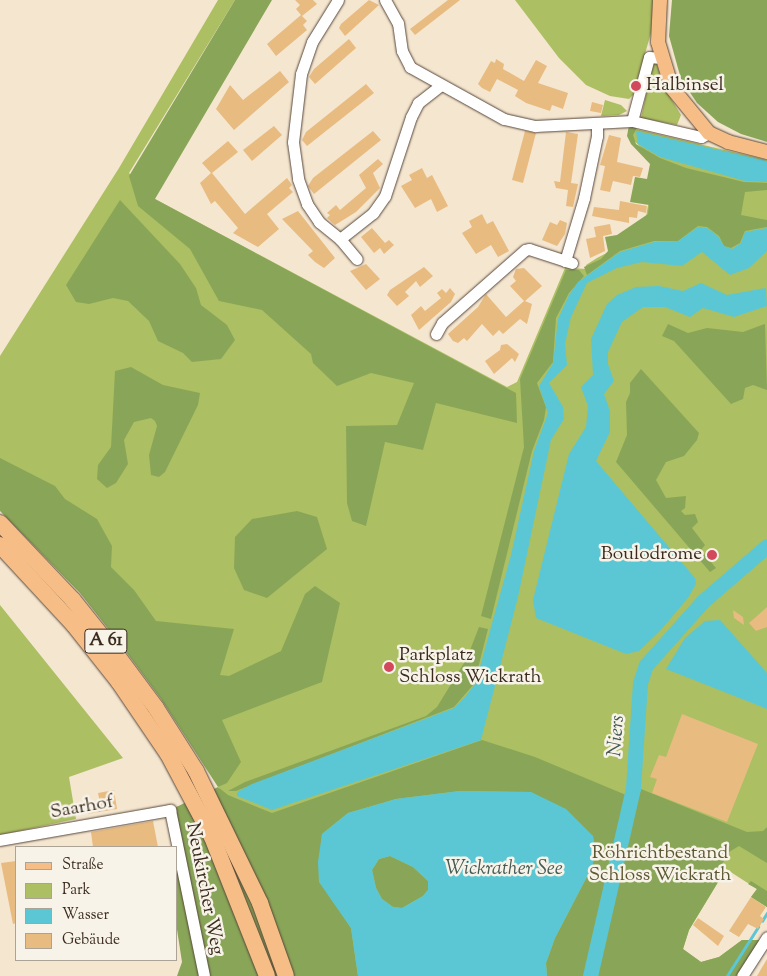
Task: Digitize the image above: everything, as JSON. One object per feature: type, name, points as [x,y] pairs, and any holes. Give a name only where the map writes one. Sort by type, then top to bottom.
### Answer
[{"type":"highway","name":"A 61","points":[[0,523],[73,600],[108,643],[156,708],[188,774],[260,903],[286,976]]},
{"type":"highway","name":"A 61","points":[[0,545],[74,625],[188,774]]},
{"type":"highway","name":"A 61","points":[[220,834],[267,976]]},
{"type":"main road","points":[[660,0],[657,30],[661,58],[672,88],[709,132],[728,142],[767,152]]},
{"type":"street","points":[[338,0],[312,42],[301,74],[293,142],[298,179],[307,204],[319,222],[340,239],[357,259]]},
{"type":"street","points":[[385,0],[398,23],[402,51],[410,66],[440,86],[504,118],[529,124],[632,121],[701,137],[709,132]]},
{"type":"street","points":[[632,121],[648,57],[661,58]]},
{"type":"street","points":[[340,239],[373,213],[385,196],[411,117],[418,103],[440,86]]},
{"type":"street","points":[[436,334],[442,323],[525,250],[529,249],[569,262],[597,136],[597,123]]},
{"type":"street","name":"Saarhof","points":[[0,840],[170,810]]},
{"type":"street","name":"Neukircher Weg","points":[[170,810],[177,846]]},
{"type":"street","name":"Neukircher Weg","points":[[178,849],[204,976]]},
{"type":"street","points":[[742,976],[767,936]]},
{"type":"green space","name":"Röhrichtbestand Schloss Wickrath","points":[[218,0],[235,0],[129,173],[155,199],[507,387],[517,382],[565,268],[587,269],[586,265],[597,258],[643,234],[650,194],[686,190],[630,137],[631,128],[767,160],[767,907],[751,897],[757,889],[726,869],[689,930],[683,949],[701,962],[719,957],[742,940],[737,976],[303,976],[231,808],[165,696],[60,562],[0,502],[0,356],[119,168]]},
{"type":"green space","points":[[235,0],[272,0],[155,199],[516,393],[517,423],[436,403],[423,450],[385,442],[366,526],[352,521],[347,503],[346,426],[397,425],[414,383],[371,373],[337,386],[313,363],[311,354],[262,310],[219,301],[190,249],[138,206],[129,176]]},
{"type":"green space","points":[[515,0],[655,0],[651,33],[633,95],[629,99],[610,96],[586,85],[559,58]]},
{"type":"green space","points":[[672,0],[767,0],[767,142],[741,134],[718,122],[697,103],[681,79],[669,36]]},
{"type":"green space","points":[[653,62],[656,62],[664,87],[681,115],[677,125],[641,118]]},
{"type":"green space","points":[[605,100],[621,105],[627,111],[619,115],[601,116]]},
{"type":"green space","points":[[629,125],[638,126],[633,135],[636,144],[660,158],[686,168],[744,182],[767,183],[767,190],[745,192],[741,215],[767,220],[767,227],[745,231],[740,243],[731,248],[724,246],[719,236],[707,227],[698,226],[678,241],[654,241],[620,251],[587,275],[584,267],[601,259],[608,251],[605,237],[617,235],[648,214],[649,205],[630,202],[635,177],[647,179],[650,164],[631,144],[627,136]]},
{"type":"green space","points":[[120,200],[180,264],[196,288],[201,305],[227,325],[235,340],[221,359],[192,362],[183,353],[158,341],[149,321],[128,301],[113,298],[89,304],[76,302],[66,285]]},
{"type":"green space","points":[[566,270],[579,270],[584,276],[569,293],[556,318],[553,362],[537,383],[546,407],[544,420],[532,451],[491,619],[481,616],[524,447],[520,379]]},
{"type":"green space","points":[[668,324],[688,333],[707,328],[743,332],[765,324],[767,390],[753,385],[745,388],[743,399],[731,404],[674,341],[662,336]]},
{"type":"green space","points":[[131,367],[163,385],[200,393],[198,405],[165,472],[159,477],[151,475],[149,455],[157,426],[155,421],[151,418],[134,422],[124,440],[128,464],[116,483],[107,488],[97,479],[98,465],[111,447],[115,371]]},
{"type":"green space","points":[[641,369],[699,433],[697,440],[684,456],[666,462],[656,480],[666,498],[686,496],[685,508],[681,511],[685,515],[695,514],[698,522],[692,528],[705,545],[701,550],[716,568],[710,572],[616,462],[627,435],[626,402],[630,393],[630,383]]},
{"type":"green space","points":[[0,458],[55,486],[65,499],[97,519],[112,546],[111,567],[134,590],[156,621],[234,629],[220,675],[229,676],[281,651],[305,594],[315,586],[340,603],[322,682],[222,720],[241,762],[227,783],[218,787],[161,699],[80,593],[0,511]]},
{"type":"green space","points":[[297,511],[317,517],[327,549],[267,598],[244,590],[234,568],[235,537],[252,519]]},
{"type":"green space","points":[[0,605],[123,758],[69,777],[76,819],[0,835]]},
{"type":"green space","points":[[479,627],[488,629],[474,684],[454,707],[236,791],[228,791],[245,782],[426,716],[437,707],[467,658]]},
{"type":"green space","name":"Röhrichtbestand Schloss Wickrath","points":[[482,740],[535,757],[638,800],[641,789],[747,832],[763,831],[767,827],[767,863],[739,846],[729,852],[721,866],[726,869],[689,930],[683,949],[701,962],[719,957],[742,940],[760,940],[737,976],[547,976],[546,963],[555,938],[592,867],[531,792],[460,791],[396,799],[348,813],[322,834],[319,881],[351,928],[358,976],[177,976],[182,962],[178,936],[178,846],[175,846],[170,810],[218,787],[228,795],[272,813]]},
{"type":"green space","points":[[390,856],[413,867],[428,881],[428,890],[423,896],[402,908],[393,907],[382,899],[376,888],[372,870],[379,859]]},
{"type":"green space","points":[[751,881],[767,891],[767,907],[751,897],[757,889],[748,884]]},
{"type":"water","points":[[636,131],[767,161],[767,182],[745,181],[660,157],[638,144]]},
{"type":"water","points":[[698,227],[707,228],[718,236],[724,246],[732,249],[741,243],[745,232],[767,228],[767,251],[749,268],[730,275],[702,252],[682,266],[642,262],[617,268],[587,283],[571,317],[565,344],[567,365],[549,383],[563,407],[564,419],[551,440],[518,597],[481,740],[272,810],[237,796],[237,792],[252,784],[454,708],[465,697],[475,684],[511,555],[534,451],[548,413],[539,386],[553,363],[558,319],[569,295],[578,282],[620,252],[654,242],[678,241]]},
{"type":"water","points":[[701,283],[727,295],[766,288],[767,306],[734,317],[703,308],[690,317],[665,307],[643,307],[622,322],[608,352],[608,364],[614,381],[604,394],[610,411],[610,432],[596,461],[695,578],[696,584],[688,598],[660,631],[639,651],[626,654],[536,618],[533,600],[569,454],[586,427],[588,406],[581,387],[593,375],[591,339],[607,304],[617,295],[636,287],[659,286],[683,291]]},
{"type":"water","points":[[720,620],[767,673],[767,709],[666,669],[685,638],[705,621]]},
{"type":"water","name":"Wickrather See","points":[[460,791],[531,792],[566,809],[593,836],[596,850],[592,867],[555,938],[546,963],[547,976],[358,976],[351,928],[319,882],[318,862],[322,834],[348,813],[396,799]],"holes":[[[390,856],[413,867],[428,881],[428,890],[423,896],[402,908],[393,907],[382,899],[376,888],[372,870],[379,859]]]},
{"type":"building","points":[[295,0],[313,0],[317,4],[302,16],[307,21],[303,25],[307,30],[276,56],[267,44],[301,15],[296,9],[300,5]]},
{"type":"building","points":[[369,0],[379,5],[345,36],[339,28],[341,24]]},
{"type":"building","points":[[448,0],[460,0],[415,35],[410,29]]},
{"type":"building","points":[[349,39],[356,48],[315,84],[309,77],[314,69]]},
{"type":"building","points":[[496,59],[504,64],[503,69],[524,81],[536,60],[547,66],[538,83],[568,93],[563,109],[552,105],[550,111],[526,103],[515,96],[518,90],[497,79],[490,92],[482,88],[478,84],[491,61],[495,63]]},
{"type":"building","points":[[280,71],[289,82],[234,130],[216,109],[230,85],[243,100]]},
{"type":"building","points":[[366,84],[374,93],[307,146],[302,140],[306,132]]},
{"type":"building","points":[[592,102],[603,105],[601,113],[590,111]]},
{"type":"building","points":[[274,126],[282,135],[252,161],[243,150]]},
{"type":"building","points":[[373,131],[381,140],[314,194],[308,186],[313,178]]},
{"type":"building","points":[[525,131],[536,133],[523,183],[512,180]]},
{"type":"building","points":[[566,132],[578,134],[571,183],[578,184],[573,207],[566,206],[568,190],[556,188],[554,181],[560,182]]},
{"type":"building","points":[[609,135],[621,138],[617,162],[643,168],[640,177],[633,176],[631,185],[613,181],[610,192],[600,190],[605,166],[600,165]]},
{"type":"building","points":[[228,141],[238,152],[212,173],[245,214],[287,178],[292,185],[289,188],[293,192],[267,214],[279,229],[258,247],[233,233],[238,228],[215,201],[211,204],[200,183],[211,173],[202,163]]},
{"type":"building","points":[[378,159],[383,164],[373,173],[380,188],[356,212],[335,225],[327,218],[330,215],[327,213],[336,205],[340,210],[366,188],[359,175]]},
{"type":"building","points":[[422,168],[427,178],[432,175],[448,206],[437,212],[431,199],[415,208],[401,186],[412,180],[409,175]]},
{"type":"building","points":[[620,201],[647,206],[646,213],[638,211],[637,218],[629,217],[629,223],[592,216],[594,207],[619,210]]},
{"type":"building","points":[[298,211],[335,258],[324,268],[308,255],[313,251],[282,219]]},
{"type":"building","points":[[482,214],[487,224],[493,221],[509,251],[498,257],[491,245],[476,254],[462,233],[472,227],[469,221]]},
{"type":"building","points":[[560,220],[567,223],[565,234],[557,246],[542,240],[550,222],[557,225]]},
{"type":"building","points":[[610,224],[612,234],[603,236],[605,251],[590,258],[586,239],[596,237],[594,227]]},
{"type":"building","points":[[372,228],[385,243],[389,240],[394,245],[384,254],[380,248],[374,253],[361,237]]},
{"type":"building","points":[[366,264],[380,279],[366,290],[350,271]]},
{"type":"building","points":[[424,267],[433,276],[420,287],[416,281],[405,292],[409,296],[397,306],[387,295],[390,290]]},
{"type":"building","points":[[524,268],[542,286],[525,301],[532,304],[527,324],[520,319],[503,334],[499,330],[493,336],[482,324],[467,341],[464,338],[458,343],[453,341],[448,334],[478,307],[486,294],[506,317],[524,301],[510,286],[516,281],[513,277],[516,269]]},
{"type":"building","points":[[450,288],[455,294],[451,302],[419,330],[411,315],[421,306],[425,311],[441,298],[437,293],[442,289],[446,293]]},
{"type":"building","points":[[507,344],[519,354],[515,362],[512,358],[494,374],[485,361],[500,350],[501,345]]},
{"type":"building","points":[[767,607],[767,627],[756,631],[749,623]]},
{"type":"building","points":[[733,610],[743,617],[744,625],[734,618]]},
{"type":"building","points":[[682,714],[758,744],[727,822],[652,793],[657,779],[650,777],[659,755],[666,757]]},
{"type":"building","points":[[114,790],[117,809],[88,814],[86,805],[100,803],[98,793]]},
{"type":"building","points":[[153,821],[158,846],[93,846],[91,832]]},
{"type":"building","points":[[15,861],[15,923],[13,924],[1,863]]},
{"type":"building","points":[[751,897],[766,907],[760,916],[764,919],[758,929],[748,924],[739,937],[729,931]]},
{"type":"building","points":[[698,918],[724,936],[718,946],[693,925]]},
{"type":"building","points":[[767,959],[767,976],[757,976]]},
{"type":"waterway","name":"Niers","points":[[590,976],[633,788],[640,683],[646,665],[703,601],[767,546]]},
{"type":"waterway","points":[[762,921],[767,913]]},
{"type":"waterway","points":[[727,976],[758,927]]},
{"type":"place","name":"Halbinsel","points":[[636,86]]},
{"type":"place","name":"Boulodrome","points":[[712,555]]},
{"type":"place","name":"Parkplatz Schloss Wickrath","points":[[389,667]]}]
